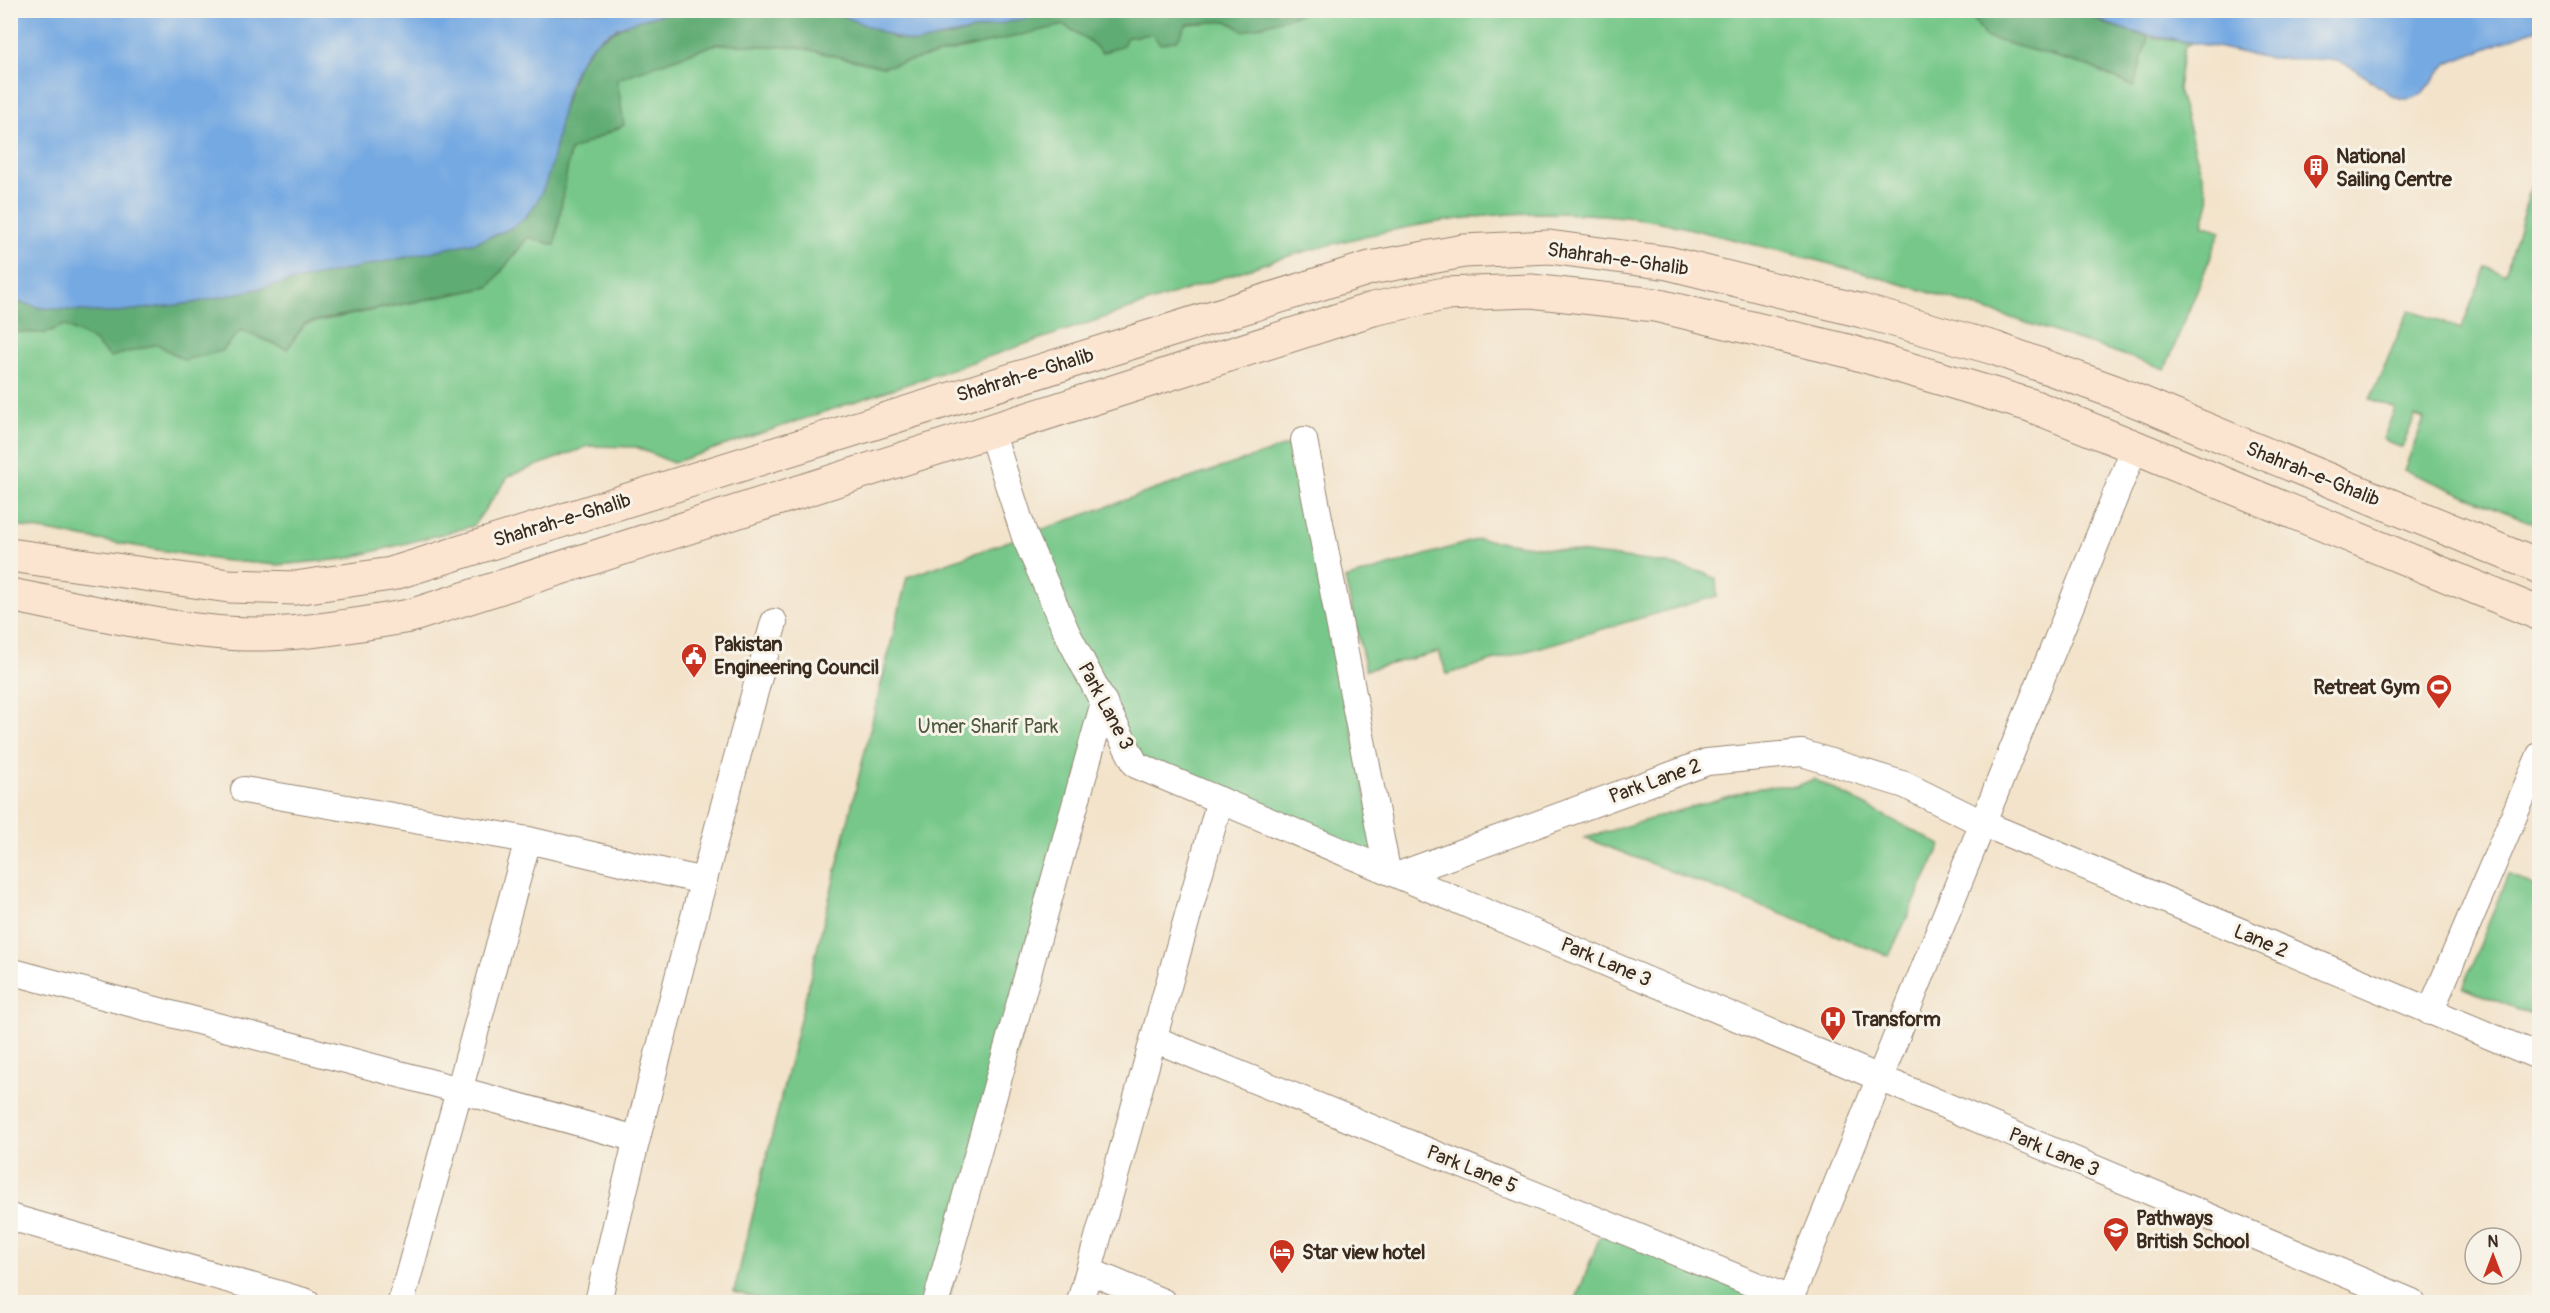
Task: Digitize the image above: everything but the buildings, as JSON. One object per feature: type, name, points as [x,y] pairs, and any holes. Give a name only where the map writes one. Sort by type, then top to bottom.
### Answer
[{"type":"main road","name":"Shahrah-e-Ghalib","points":[[10,555],[229,586],[295,588],[391,574],[1370,268],[1464,251],[1549,247],[1668,263],[1862,311],[1994,348],[2085,382],[2540,567]]},
{"type":"main road","name":"Shahrah-e-Ghalib","points":[[10,595],[191,630],[263,634],[325,630],[410,616],[1373,309],[1444,294],[1531,291],[1655,305],[1848,351],[2023,403],[2135,447]]},
{"type":"main road","points":[[2023,403],[2030,403],[2043,394],[2047,379],[2041,365]]},
{"type":"main road","points":[[2074,422],[2070,412],[2071,397],[2074,390],[2085,382]]},
{"type":"main road","points":[[2135,447],[2540,614]]},
{"type":"street","name":"Park Lane 3","points":[[991,431],[1025,537],[1067,633],[1136,765],[2412,1302]]},
{"type":"street","points":[[1304,440],[1393,873]]},
{"type":"street","points":[[1790,1300],[2135,447]]},
{"type":"street","points":[[598,1302],[636,1139],[703,881],[774,622]]},
{"type":"street","points":[[936,1302],[1104,702]]},
{"type":"street","name":"Park Lane 2","points":[[1393,873],[1707,762],[1802,753],[1905,785],[1983,823]]},
{"type":"street","points":[[2430,1012],[2540,755]]},
{"type":"street","points":[[244,790],[528,840],[703,881]]},
{"type":"street","points":[[1080,1302],[1220,800]]},
{"type":"street","name":"Lane 2","points":[[1983,823],[2540,1057]]},
{"type":"street","points":[[401,1302],[528,840]]},
{"type":"street","points":[[10,971],[227,1030],[461,1089],[636,1139]]},
{"type":"street","name":"Park Lane 5","points":[[1154,1040],[1790,1300]]},
{"type":"street","points":[[10,1217],[257,1296],[307,1302]]},
{"type":"street","points":[[1089,1271],[1163,1302]]},
{"type":"green space","points":[[1057,10],[1309,11],[1244,31],[1227,21],[1187,24],[1177,40],[1160,44],[1152,34],[1127,37],[1123,45],[1102,53],[1090,41],[1064,25],[883,67],[797,47],[716,44],[617,79],[624,125],[570,151],[555,245],[528,237],[489,287],[305,323],[287,349],[241,330],[222,351],[184,360],[157,344],[110,357],[93,340],[64,325],[46,333],[11,332],[10,300],[41,308],[476,242],[511,228],[528,215],[578,64],[596,42],[630,22],[676,11],[830,11],[867,24],[896,39],[944,38]]},
{"type":"green space","points":[[1309,10],[1969,11],[1986,37],[2089,66],[2133,87],[2148,37],[2191,43],[2184,47],[2178,89],[2209,201],[2203,225],[2221,231],[2165,369],[1916,288],[1678,226],[1643,219],[1603,215],[1548,213],[1503,215],[1404,228],[1340,242],[1275,260],[673,463],[636,447],[589,446],[509,476],[473,526],[345,559],[277,565],[218,560],[11,525],[10,332],[46,333],[64,325],[93,340],[110,357],[157,344],[222,351],[240,330],[287,349],[305,324],[489,287],[528,237],[555,245],[570,151],[623,125],[617,79],[716,44],[797,47],[883,67],[1064,25],[1090,41],[1102,53],[1126,37],[1152,34],[1187,24],[1227,21],[1244,31]]},
{"type":"green space","points":[[1969,11],[2081,11],[2103,23],[2148,37],[2134,87],[2089,66],[1985,37]]},
{"type":"green space","points":[[2539,160],[2540,526],[2404,470],[2424,419],[2415,416],[2402,448],[2383,439],[2395,408],[2370,399],[2409,310],[2461,329],[2486,267],[2505,274]]},
{"type":"green space","name":"Umer Sharif Park","points":[[1295,443],[1380,867],[1136,765],[1109,713],[948,1302],[771,1302],[734,1292],[907,577]]},
{"type":"green space","points":[[1479,539],[1663,563],[1701,572],[1716,579],[1717,596],[1447,674],[1439,652],[1366,670],[1345,579]]},
{"type":"green space","points":[[1814,779],[1941,845],[1889,956],[1585,838],[1753,789],[1797,786]]},
{"type":"green space","points":[[2508,874],[2539,888],[2539,1017],[2463,988]]},
{"type":"green space","points":[[1605,1223],[1789,1302],[1575,1302]]},
{"type":"water","points":[[2539,10],[2539,28],[2447,64],[2424,91],[2407,99],[2389,94],[2354,69],[2335,61],[2279,59],[2150,36],[2116,27],[2081,11]]},
{"type":"water","points":[[10,11],[676,11],[614,30],[596,42],[581,60],[571,80],[564,103],[554,151],[540,196],[523,220],[511,228],[476,242],[193,303],[109,313],[41,308],[11,300]]},
{"type":"water","points":[[830,11],[1057,11],[916,43],[894,37]]},
{"type":"place","name":"National Sailing Centre","points":[[2316,190]]},
{"type":"place","name":"Pakistan Engineering Council","points":[[694,679]]},
{"type":"place","name":"Retreat Gym","points":[[2439,710]]},
{"type":"place","name":"Transform","points":[[1833,1042]]},
{"type":"place","name":"Pathways British School","points":[[2116,1253]]},
{"type":"place","name":"Star view hotel","points":[[1282,1275]]}]
